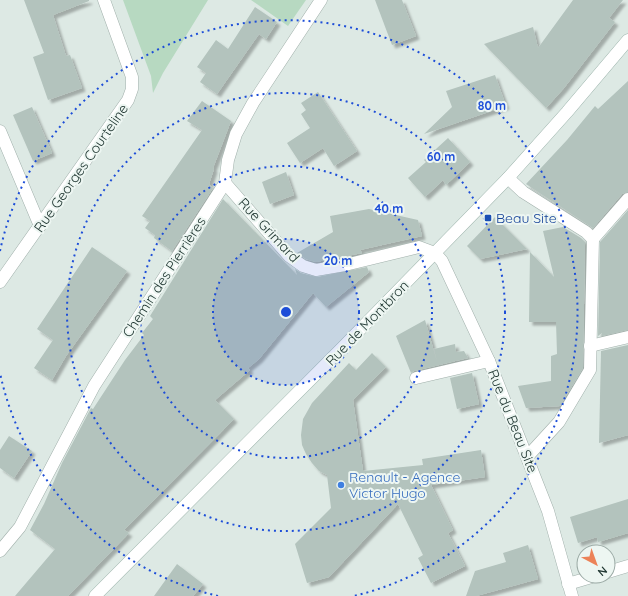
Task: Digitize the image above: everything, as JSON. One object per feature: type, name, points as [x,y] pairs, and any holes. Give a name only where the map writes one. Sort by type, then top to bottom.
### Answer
[{"type":"street","name":"Rue Georges Courteline","points":[[0,282],[128,100],[132,89],[132,77],[104,0]]},
{"type":"street","name":"Chemin des Pierrières","points":[[0,551],[20,527],[94,386],[225,183],[228,160],[236,134],[253,103],[321,0]]},
{"type":"street","name":"Rue de Montbron","points":[[95,596],[508,178],[567,112],[628,40]]},
{"type":"street","points":[[0,131],[40,226]]},
{"type":"street","points":[[508,178],[523,192],[586,232],[593,239]]},
{"type":"street","name":"Rue Grimard","points":[[225,183],[289,256],[303,266],[316,270],[346,266],[419,248],[435,253]]},
{"type":"street","points":[[527,457],[559,422],[590,370],[593,239],[628,199]]},
{"type":"street","name":"Rue du Beau Site","points":[[435,253],[442,261],[489,361],[548,512],[572,596]]},
{"type":"street","points":[[590,346],[628,337]]},
{"type":"street","points":[[416,378],[489,361]]},
{"type":"street","points":[[616,570],[628,566]]},
{"type":"street","points":[[568,584],[576,582]]},
{"type":"green space","points":[[123,0],[208,0],[163,73],[153,93],[151,76]]},
{"type":"green space","points":[[251,0],[306,0],[288,26]]},
{"type":"building","points":[[24,0],[89,0],[53,15],[66,56],[70,55],[82,88],[48,100],[33,57],[44,53]]},
{"type":"building","points":[[375,0],[402,0],[416,36],[392,45]]},
{"type":"building","points":[[573,0],[623,0],[609,18],[615,22],[564,88],[546,108],[484,44],[533,27],[538,48]]},
{"type":"building","points":[[255,7],[277,22],[266,39],[259,34],[217,94],[200,82],[206,73],[197,67],[216,40],[228,49]]},
{"type":"building","points":[[495,75],[506,106],[424,134],[452,107],[446,91]]},
{"type":"building","points":[[628,81],[628,192],[622,194],[593,228],[526,184],[567,140],[595,106],[598,109]]},
{"type":"building","points":[[318,92],[357,151],[334,166],[323,148],[300,163],[287,143],[310,128],[301,114],[306,110],[301,103]]},
{"type":"building","points":[[202,101],[231,121],[213,168],[214,169],[209,184],[213,188],[172,251],[154,238],[155,235],[145,228],[150,221],[142,216],[202,130],[187,121]]},
{"type":"building","points":[[32,107],[52,153],[33,161],[13,115]]},
{"type":"building","points":[[448,138],[470,162],[446,185],[443,180],[425,197],[408,178],[426,162],[424,160]]},
{"type":"building","points":[[286,172],[294,195],[270,204],[262,182]]},
{"type":"building","points":[[223,199],[297,275],[295,269],[301,273],[317,277],[367,267],[369,272],[326,307],[313,293],[259,359],[248,368],[250,370],[215,400],[234,419],[124,530],[129,533],[68,596],[15,596],[55,549],[30,530],[44,504],[62,463],[91,408],[93,409],[125,360],[144,335],[142,333],[153,319],[150,316]]},
{"type":"building","points":[[369,209],[418,220],[422,236],[360,250],[362,253],[316,262],[306,259],[297,253],[333,232],[330,216]]},
{"type":"building","points":[[628,210],[628,330],[602,336],[602,333],[598,336],[600,242]]},
{"type":"building","points":[[495,217],[527,249],[480,259],[467,246]]},
{"type":"building","points":[[563,227],[585,242],[583,368],[560,406],[526,408],[518,386],[551,381],[551,356],[557,354],[556,322],[529,322],[530,252],[554,277],[543,231]]},
{"type":"building","points":[[92,247],[127,271],[66,356],[52,380],[34,368],[53,340],[37,329]]},
{"type":"building","points":[[425,320],[437,362],[434,349],[455,344],[456,352],[464,351],[468,358],[411,373],[396,336]]},
{"type":"building","points":[[628,345],[628,435],[599,443],[601,351]]},
{"type":"building","points":[[372,353],[386,367],[353,400],[363,471],[423,465],[422,459],[481,450],[485,477],[431,485],[453,530],[448,533],[465,566],[431,583],[418,558],[423,555],[398,504],[329,577],[307,583],[295,544],[331,508],[327,475],[319,471],[312,463],[302,445],[301,435],[303,419],[312,403],[349,363],[356,370]]},
{"type":"building","points":[[472,373],[479,404],[457,409],[450,378]]},
{"type":"building","points":[[9,436],[32,451],[14,478],[0,468],[0,450]]},
{"type":"building","points":[[628,499],[628,533],[598,542],[597,537],[578,543],[570,517]]},
{"type":"building","points":[[528,545],[538,579],[476,596],[466,596],[475,571],[506,562],[503,553]]},
{"type":"building","points":[[177,564],[203,584],[193,596],[154,596]]},
{"type":"place","name":"Beau Site","points":[[488,218]]},
{"type":"place","name":"Renault - Agence Victor Hugo","points":[[341,485]]}]
